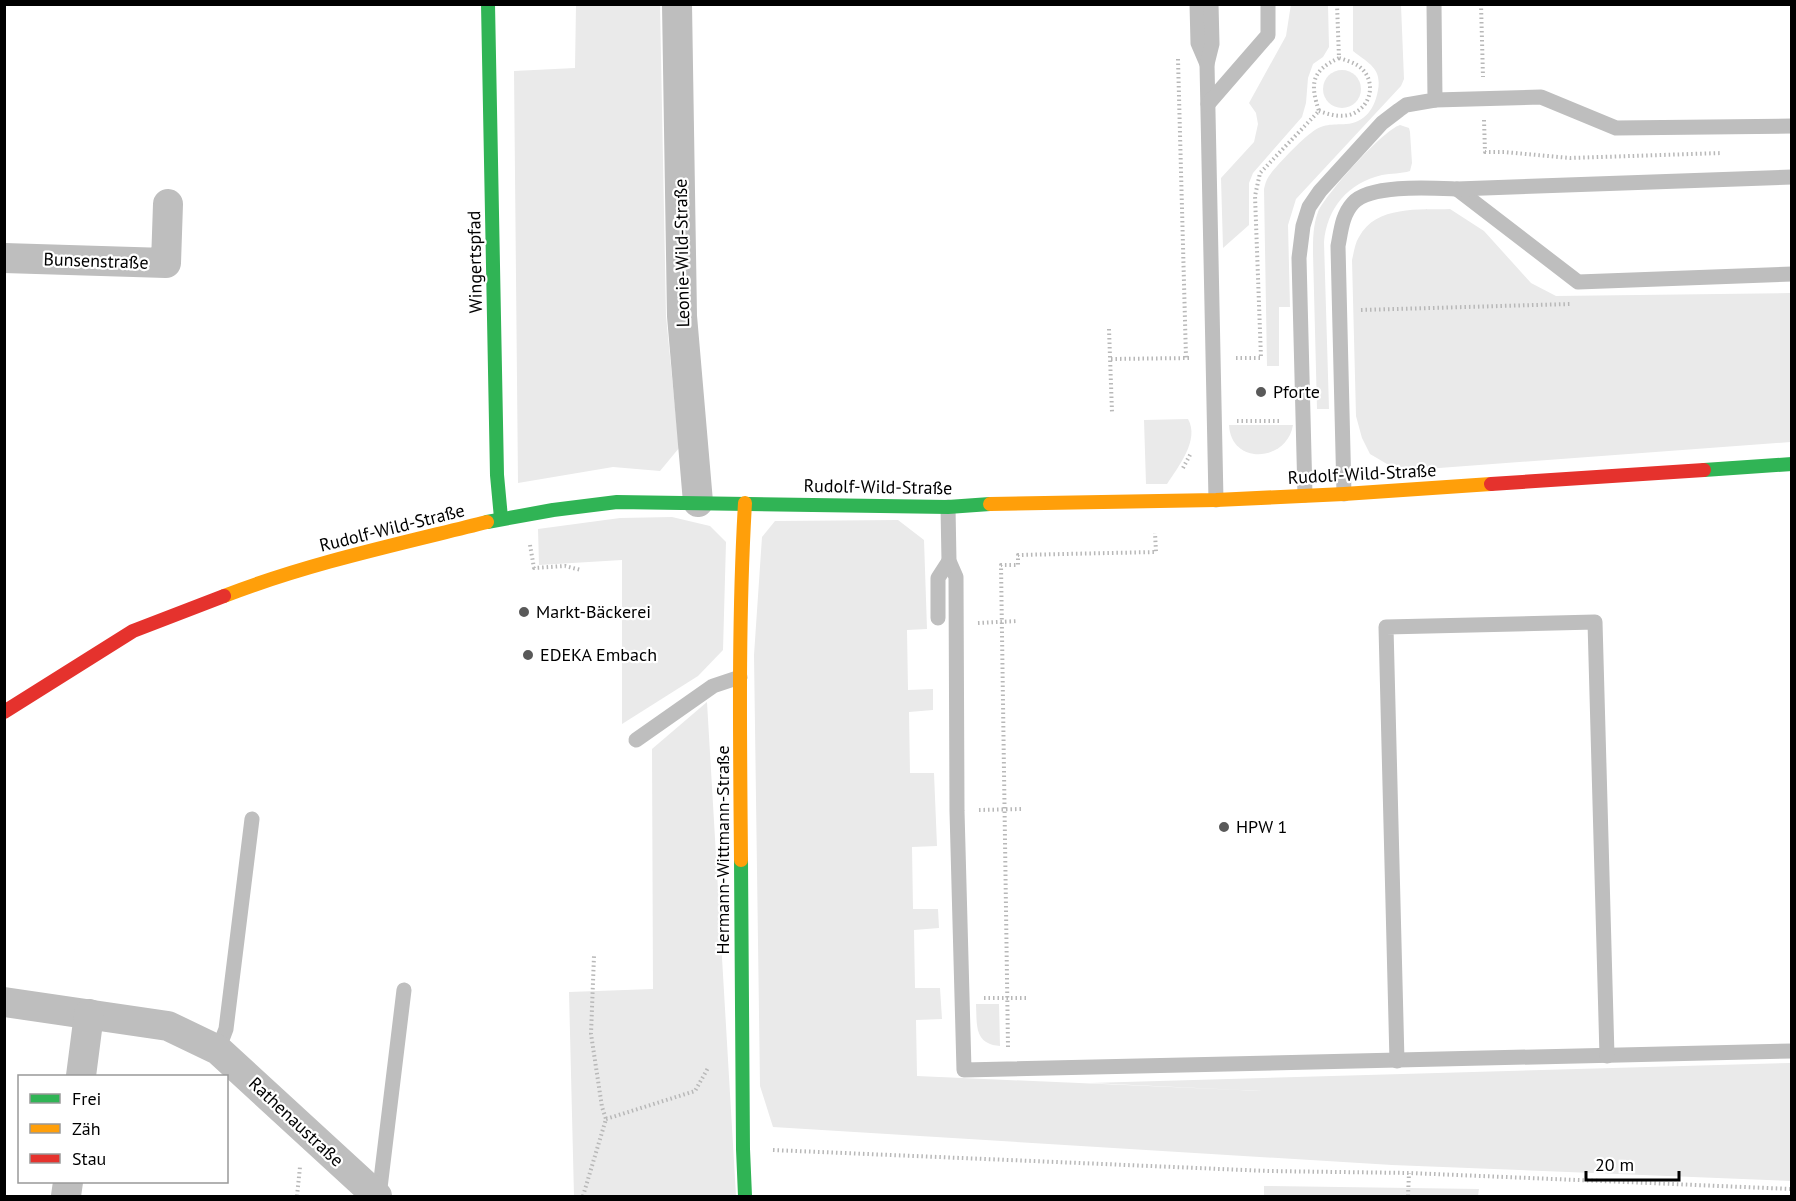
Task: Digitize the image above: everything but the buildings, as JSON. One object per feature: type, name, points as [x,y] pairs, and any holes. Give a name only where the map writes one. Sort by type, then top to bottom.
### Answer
[{"type":"street","name":"Wingertspfad","points":[[488,4],[497,475],[501,518]]},
{"type":"street","name":"Leonie-Wild-Straße","points":[[677,4],[682,316],[698,502]]},
{"type":"street","name":"Bunsenstraße","points":[[4,258],[166,263],[168,204]]},
{"type":"street","name":"Rudolf-Wild-Straße","points":[[4,712],[133,631],[255,584],[333,561],[501,518],[526,514],[617,502],[948,507],[985,504],[1216,500],[1344,494],[1791,464]]},
{"type":"street","name":"Hermann-Wittmann-Straße","points":[[745,503],[740,677],[745,1197]]},
{"type":"street","name":"Rathenaustraße","points":[[4,1002],[168,1026],[218,1050],[378,1197]]},
{"type":"street","points":[[81,1075],[89,1014]]},
{"type":"lane","points":[[1197,4],[1198,43],[1207,64]]},
{"type":"lane","points":[[1211,4],[1212,44],[1207,64],[1216,500]]},
{"type":"lane","points":[[1208,104],[1268,35],[1268,4]]},
{"type":"lane","points":[[1434,4],[1435,100]]},
{"type":"lane","points":[[1305,495],[1299,258],[1303,225],[1309,207],[1320,191],[1382,123],[1406,105],[1435,100],[1541,97],[1616,128],[1791,126]]},
{"type":"lane","points":[[1344,494],[1338,246],[1343,220],[1354,202],[1368,193],[1403,188],[1457,189],[1791,177]]},
{"type":"lane","points":[[1457,189],[1578,282],[1791,274]]},
{"type":"lane","points":[[948,507],[949,561],[956,577],[957,811],[964,1070],[1791,1051]]},
{"type":"lane","points":[[938,618],[938,578],[949,561]]},
{"type":"lane","points":[[1397,1061],[1386,627],[1595,622],[1606,1056]]},
{"type":"lane","points":[[636,740],[712,686],[740,677]]},
{"type":"lane","points":[[218,1050],[226,1029],[252,819]]},
{"type":"lane","points":[[378,1197],[405,990]]},
{"type":"path","points":[[1337,4],[1339,58]]},
{"type":"path","points":[[1178,51],[1186,358]]},
{"type":"path","points":[[1339,58],[1358,66],[1368,77],[1371,89],[1368,100],[1356,112],[1342,116],[1319,111],[1313,87],[1314,79],[1328,63],[1339,58]]},
{"type":"path","points":[[1261,358],[1255,196],[1260,173],[1319,111]]},
{"type":"path","points":[[1340,310],[1577,304]]},
{"type":"path","points":[[1109,329],[1112,412]]},
{"type":"path","points":[[1111,359],[1213,358]]},
{"type":"path","points":[[1233,421],[1288,421]]},
{"type":"path","points":[[1181,470],[1193,445]]},
{"type":"path","points":[[1009,1069],[1000,565],[1018,565],[1018,555],[1156,552],[1154,501]]},
{"type":"path","points":[[526,514],[534,568],[565,566],[581,570]]},
{"type":"path","points":[[956,624],[1018,621]]},
{"type":"path","points":[[1004,809],[1021,809]]},
{"type":"path","points":[[583,1197],[606,1119],[602,1107],[591,1034],[594,956]]},
{"type":"path","points":[[962,998],[1028,998]]},
{"type":"path","points":[[743,1149],[1268,1171],[1408,1173],[1791,1189]]},
{"type":"path","points":[[1408,1173],[1408,1197]]},
{"type":"shaded area","points":[[1291,4],[1328,5],[1329,47],[1323,57],[1313,64],[1308,78],[1306,103],[1302,117],[1253,173],[1249,183],[1249,225],[1223,248],[1221,178],[1254,142],[1258,124],[1256,113],[1249,103],[1286,36]]},
{"type":"shaded area","points":[[576,5],[660,5],[666,316],[679,448],[660,471],[613,467],[518,483],[514,71],[575,68]]},
{"type":"shaded area","points":[[1353,5],[1401,5],[1404,79],[1401,86],[1296,199],[1288,225],[1290,307],[1279,307],[1279,366],[1267,366],[1264,189],[1266,181],[1283,160],[1311,133],[1324,126],[1359,121],[1372,108],[1377,97],[1379,82],[1376,71],[1353,51]]},
{"type":"shaded area","points":[[1342,70],[1355,76],[1361,89],[1355,102],[1342,108],[1329,102],[1323,89],[1329,76]]},
{"type":"shaded area","points":[[1400,125],[1409,128],[1410,132],[1412,163],[1410,171],[1382,175],[1359,184],[1349,191],[1335,208],[1326,230],[1324,242],[1329,409],[1317,409],[1313,253],[1316,217],[1331,192],[1355,164],[1381,138]]},
{"type":"shaded area","points":[[1450,209],[1484,231],[1531,283],[1556,296],[1791,293],[1791,442],[1399,471],[1370,454],[1362,438],[1356,416],[1352,260],[1356,245],[1367,227],[1376,219],[1387,214],[1400,211]]},
{"type":"shaded area","points":[[1188,419],[1191,427],[1190,444],[1177,470],[1167,484],[1146,484],[1144,420]]},
{"type":"shaded area","points":[[1229,425],[1293,425],[1289,437],[1281,446],[1271,452],[1260,454],[1249,453],[1239,448],[1232,438]]},
{"type":"shaded area","points":[[672,517],[710,526],[726,542],[723,650],[698,676],[622,724],[622,560],[539,565],[538,529],[620,518]]},
{"type":"shaded area","points":[[898,520],[924,540],[927,629],[907,630],[908,690],[933,689],[933,710],[909,712],[910,773],[934,773],[937,846],[912,847],[913,909],[938,909],[939,928],[914,930],[915,988],[940,988],[942,1019],[916,1020],[917,1076],[1262,1091],[1090,1083],[1791,1063],[1791,1181],[1392,1165],[773,1127],[760,1086],[754,655],[762,537],[775,521]]},
{"type":"shaded area","points":[[707,702],[736,1196],[574,1196],[569,992],[653,989],[652,749]]},
{"type":"shaded area","points":[[976,1004],[999,1004],[1000,1046],[985,1042],[981,1037],[977,1026]]},
{"type":"shaded area","points":[[1264,1186],[1479,1189],[1478,1196],[1264,1196]]},
{"type":"traffic: fast","points":[[488,4],[497,475],[501,518]]},
{"type":"traffic: fast","points":[[1704,470],[1792,464]]},
{"type":"traffic: fast","points":[[487,522],[553,510],[617,502],[948,507],[990,504]]},
{"type":"traffic: fast","points":[[741,860],[745,1196]]},
{"type":"traffic: slow","points":[[990,504],[1216,500],[1491,484]]},
{"type":"traffic: slow","points":[[741,860],[740,637],[745,503]]},
{"type":"traffic: slow","points":[[224,596],[321,564],[487,522]]},
{"type":"traffic: jam","points":[[1491,484],[1704,470]]},
{"type":"traffic: jam","points":[[4,712],[133,631],[224,596]]},
{"type":"place","name":"Pforte","points":[[1261,392]]},
{"type":"place","name":"Markt-Bäckerei","points":[[524,612]]},
{"type":"place","name":"EDEKA Embach","points":[[528,655]]},
{"type":"place","name":"HPW 1","points":[[1224,827]]}]
